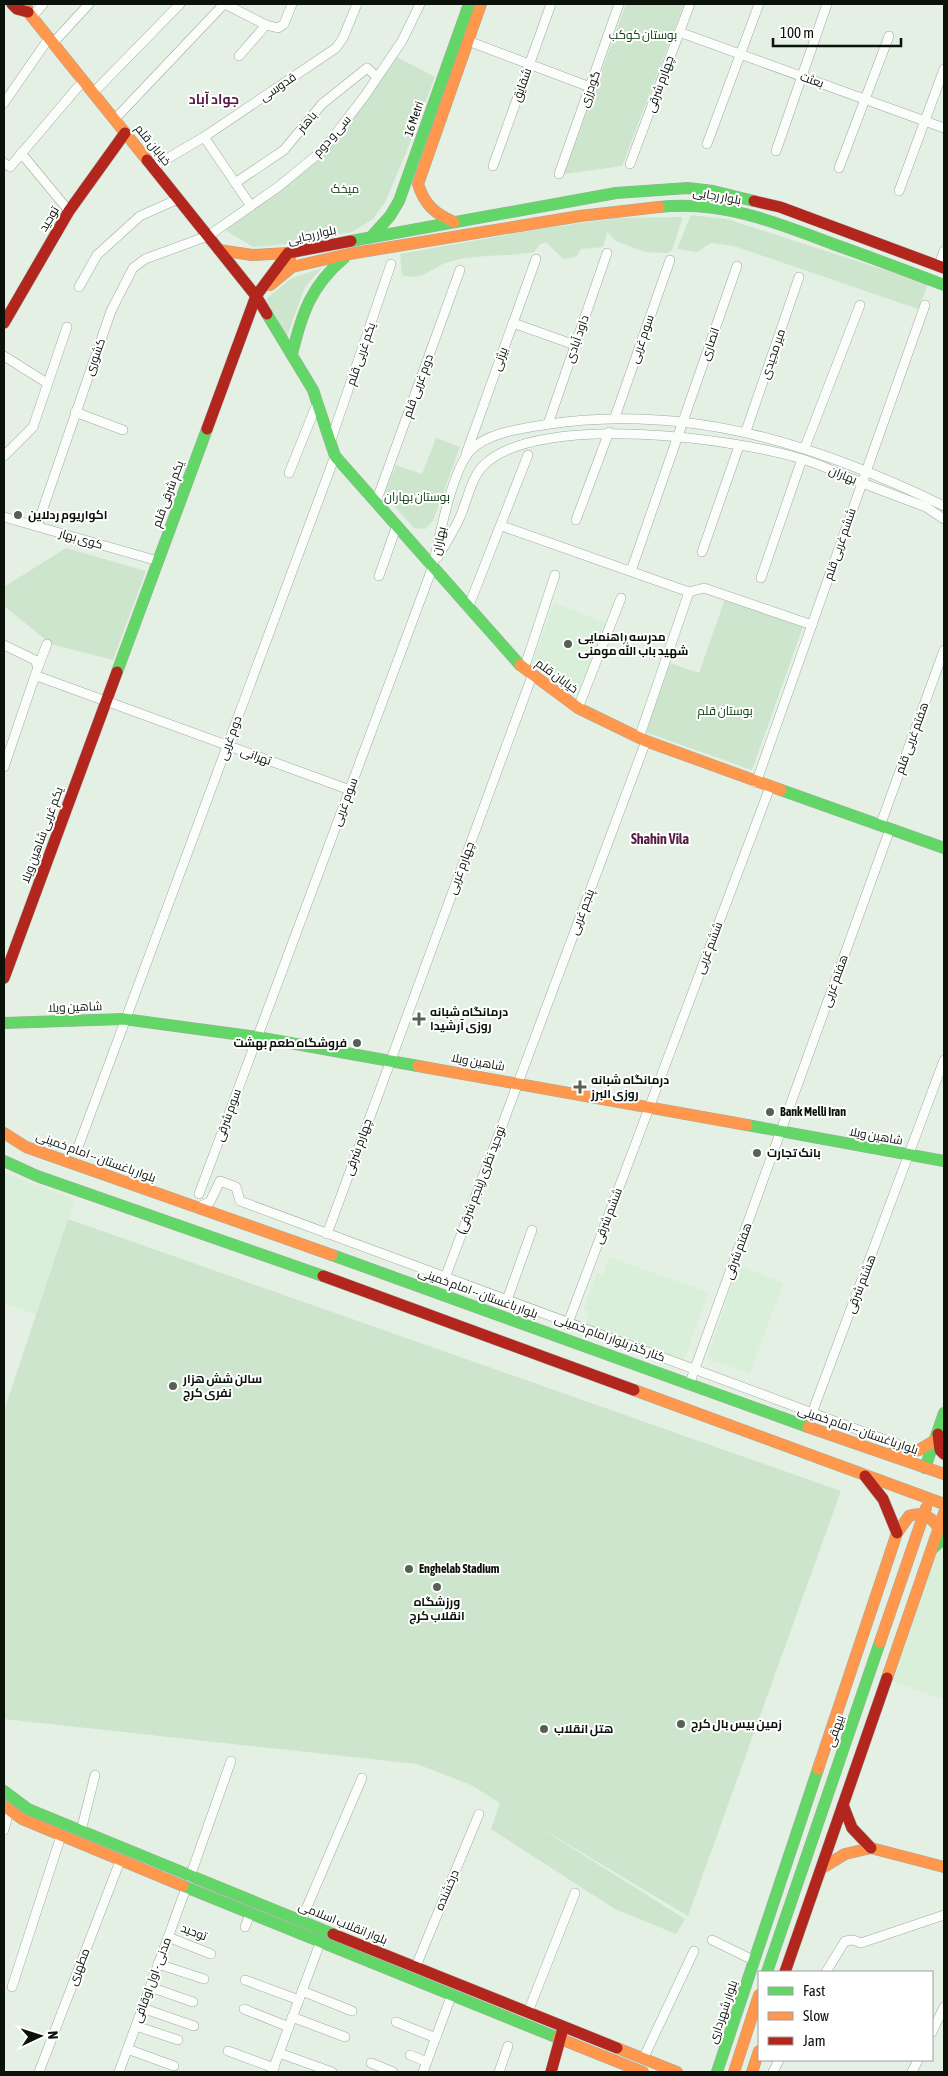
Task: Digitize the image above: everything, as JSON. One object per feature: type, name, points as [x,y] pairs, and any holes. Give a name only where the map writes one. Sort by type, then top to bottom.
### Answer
[{"type":"main road","points":[[12,4],[17,9],[29,11]]},
{"type":"main road","name":"16 Metri","points":[[372,236],[390,216],[399,201],[469,4]]},
{"type":"main road","name":"16 Metri","points":[[454,222],[436,216],[428,208],[418,184],[482,4]]},
{"type":"main road","name":"خیابان قلم","points":[[29,11],[256,296],[318,400],[335,456],[468,608],[528,672],[578,708],[642,740],[756,783],[944,848]]},
{"type":"main road","name":"توحید","points":[[4,323],[69,211],[126,133]]},
{"type":"main road","points":[[687,204],[688,188]]},
{"type":"main road","name":"بلوار رجایی","points":[[256,296],[288,253],[372,236],[616,193],[688,188],[737,196],[780,207],[942,267]]},
{"type":"main road","name":"بلوار رجایی","points":[[256,296],[292,267],[349,254],[580,216],[687,204],[734,211],[775,222],[944,286]]},
{"type":"main road","points":[[220,250],[252,255],[288,253],[292,267]]},
{"type":"main road","points":[[292,354],[300,321],[311,292],[326,271],[349,254]]},
{"type":"main road","name":"یکم شرقی قلم","points":[[106,702],[256,296]]},
{"type":"main road","name":"یکم غربی شاهین ویلا","points":[[4,978],[106,702]]},
{"type":"main road","name":"شاهین ویلا","points":[[4,1023],[124,1019],[257,1037],[944,1162]]},
{"type":"main road","name":"بلوار باغستان -- امام خمینی","points":[[4,1133],[26,1147],[409,1282],[689,1385],[758,1422],[772,1440],[944,1504]]},
{"type":"main road","name":"بلوار باغستان -- امام خمینی","points":[[4,1161],[37,1176],[334,1281],[758,1422],[778,1417],[944,1474]]},
{"type":"main road","points":[[302,1270],[309,1268],[313,1262],[310,1247]]},
{"type":"main road","points":[[334,1281],[332,1268],[342,1259]]},
{"type":"main road","points":[[925,1468],[944,1413]]},
{"type":"main road","points":[[772,1440],[768,1429],[771,1422],[778,1417]]},
{"type":"main road","points":[[882,1453],[900,1454],[916,1451],[936,1436]]},
{"type":"main road","points":[[936,1436],[940,1450],[944,1454]]},
{"type":"main road","points":[[864,1475],[883,1499],[897,1533]]},
{"type":"main road","name":"بیهقی","points":[[768,1968],[929,1498]]},
{"type":"main road","points":[[768,1968],[785,1971],[932,1549],[942,1534],[944,1513]]},
{"type":"main road","points":[[897,1533],[909,1516],[924,1514],[933,1519],[942,1534]]},
{"type":"main road","name":"بیهقی","points":[[755,1961],[897,1533]]},
{"type":"main road","name":"بلوار انقلاب اسلامی","points":[[4,1790],[28,1809],[81,1831],[250,1914],[452,1994],[677,2072]]},
{"type":"main road","points":[[843,1805],[852,1828],[871,1848]]},
{"type":"main road","name":"بلوار انقلاب اسلامی","points":[[6,1809],[61,1836],[120,1861],[301,1921],[528,2012],[562,2032],[639,2071]]},
{"type":"main road","points":[[822,1868],[845,1854],[871,1848],[944,1867]]},
{"type":"main road","name":"بلوار شهرداری","points":[[717,2072],[755,1961]]},
{"type":"main road","points":[[734,2072],[758,1998]]},
{"type":"main road","points":[[552,2072],[562,2032]]},
{"type":"main road","points":[[752,2072],[758,2054]]},
{"type":"street","points":[[29,11],[43,4]]},
{"type":"street","points":[[4,103],[51,40],[89,4]]},
{"type":"street","points":[[93,93],[180,4]]},
{"type":"street","points":[[114,120],[225,4],[270,27],[280,28],[284,24],[292,4]]},
{"type":"street","name":"قدوسی","points":[[153,167],[204,137],[336,48],[343,38],[357,4]]},
{"type":"street","name":"سی و دوم","points":[[208,236],[251,206],[323,150],[402,41],[420,4]]},
{"type":"street","name":"شقایق","points":[[493,166],[551,4]]},
{"type":"street","name":"گودرزی","points":[[559,174],[620,4]]},
{"type":"street","name":"چهارم شرقی","points":[[630,164],[690,4]]},
{"type":"street","points":[[707,144],[759,4]]},
{"type":"street","points":[[776,151],[827,4]]},
{"type":"street","points":[[239,56],[270,27]]},
{"type":"street","name":"بعثت","points":[[679,32],[944,128]]},
{"type":"street","points":[[839,168],[889,36]]},
{"type":"street","points":[[468,41],[590,86]]},
{"type":"street","name":"باهنر","points":[[235,183],[284,150],[322,104],[367,68],[377,77]]},
{"type":"street","points":[[898,191],[944,69]]},
{"type":"street","points":[[7,165],[22,153],[83,81]]},
{"type":"street","points":[[204,137],[251,206]]},
{"type":"street","points":[[22,153],[69,211]]},
{"type":"street","points":[[79,287],[97,255],[140,216],[178,199]]},
{"type":"street","name":"کشوری","points":[[37,526],[111,311],[133,268],[146,259],[208,236]]},
{"type":"street","points":[[942,267],[944,251]]},
{"type":"street","name":"داود آبادی","points":[[548,424],[607,253]]},
{"type":"street","name":"بیژنی","points":[[464,459],[536,259]]},
{"type":"street","name":"سوم غربی","points":[[615,417],[670,260]]},
{"type":"street","name":"یکم غربی قلم","points":[[330,444],[392,264]]},
{"type":"street","name":"انصاری","points":[[678,437],[737,266]]},
{"type":"street","name":"دوم غربی قلم","points":[[376,502],[460,270]]},
{"type":"street","name":"میر مجیدی","points":[[746,431],[799,278]]},
{"type":"street","points":[[805,447],[860,304]]},
{"type":"street","name":"ششم غربی قلم","points":[[756,783],[925,305]]},
{"type":"street","points":[[512,323],[575,345]]},
{"type":"street","points":[[4,456],[33,427],[66,327]]},
{"type":"street","points":[[4,356],[47,383]]},
{"type":"street","points":[[290,473],[318,400]]},
{"type":"street","points":[[75,412],[123,430]]},
{"type":"street","name":"بهاران","points":[[433,566],[445,512],[464,459],[476,446],[495,436],[548,424],[615,417],[746,431],[805,447],[866,471],[944,506]]},
{"type":"street","points":[[576,520],[608,432]]},
{"type":"street","name":"بهاران","points":[[433,566],[460,518],[474,479],[480,469],[494,456],[545,440],[608,432],[678,437],[739,446],[802,459],[926,506],[944,518]]},
{"type":"street","points":[[631,571],[678,437]]},
{"type":"street","points":[[702,552],[739,446]]},
{"type":"street","points":[[468,608],[502,526],[528,455]]},
{"type":"street","name":"دوم غربی","points":[[77,1150],[124,1019],[335,456]]},
{"type":"street","points":[[761,578],[802,459]]},
{"type":"street","points":[[445,512],[446,518],[450,522],[460,518]]},
{"type":"street","name":"کوی بهار","points":[[4,517],[158,562]]},
{"type":"street","points":[[379,576],[397,525]]},
{"type":"street","points":[[502,526],[690,592],[704,588],[812,625]]},
{"type":"street","name":"سوم غربی","points":[[257,1037],[433,566]]},
{"type":"street","points":[[528,672],[555,575]]},
{"type":"street","name":"پنجم غربی","points":[[518,1084],[642,740],[690,592]]},
{"type":"street","points":[[578,708],[621,598]]},
{"type":"street","points":[[4,767],[36,668],[47,644]]},
{"type":"street","points":[[4,645],[36,668]]},
{"type":"street","name":"هفتم غربی قلم","points":[[885,828],[944,650]]},
{"type":"street","name":"تهرانی","points":[[36,668],[106,702],[350,790]]},
{"type":"street","name":"چهارم غربی","points":[[390,1061],[528,672]]},
{"type":"street","name":"ششم غربی","points":[[648,1109],[770,787]]},
{"type":"street","name":"هفتم غربی","points":[[780,1133],[885,828]]},
{"type":"street","name":"سوم شرقی","points":[[199,1194],[257,1037]]},
{"type":"street","name":"هشتم شرقی","points":[[812,1413],[944,1060]]},
{"type":"street","name":"چهارم شرقی","points":[[327,1234],[390,1061]]},
{"type":"street","name":"توحید نظری (پنجم شرقی)","points":[[445,1278],[518,1084]]},
{"type":"street","name":"ششم شرقی","points":[[568,1323],[648,1109]]},
{"type":"street","name":"هفتم شرقی","points":[[689,1385],[780,1133]]},
{"type":"street","name":"کنار گذر بلوار امام خمینی","points":[[195,1208],[210,1202],[220,1181],[236,1187],[240,1201],[916,1451]]},
{"type":"street","points":[[507,1300],[532,1230]]},
{"type":"street","points":[[409,1282],[415,1267]]},
{"type":"street","name":"مدنی - اول اوقافی","points":[[119,2072],[231,1761]]},
{"type":"street","points":[[81,1831],[95,1775]]},
{"type":"street","points":[[301,1921],[362,1778]]},
{"type":"street","points":[[4,1830],[6,1809]]},
{"type":"street","name":"درخشنده","points":[[416,1966],[479,1814]]},
{"type":"street","points":[[12,1987],[61,1836]]},
{"type":"street","name":"مطهری","points":[[39,2072],[120,1861]]},
{"type":"street","points":[[528,2012],[575,1893]]},
{"type":"street","points":[[245,1928],[250,1914]]},
{"type":"street","points":[[827,1971],[845,1941],[853,1940],[861,1943],[944,1915]]},
{"type":"street","name":"توحید","points":[[168,1937],[211,1954]]},
{"type":"street","points":[[712,1940],[755,1961]]},
{"type":"street","points":[[228,2051],[273,2070],[320,1943]]},
{"type":"street","points":[[643,2059],[694,1951]]},
{"type":"street","points":[[158,1964],[204,1979]]},
{"type":"street","points":[[245,1980],[352,2011]]},
{"type":"street","points":[[150,1987],[193,2002]]},
{"type":"street","points":[[423,2072],[452,1994]]},
{"type":"street","points":[[933,2030],[944,2007]]},
{"type":"street","points":[[142,2008],[194,2026]]},
{"type":"street","points":[[244,2009],[289,2026]]},
{"type":"street","points":[[292,2017],[345,2037]]},
{"type":"street","points":[[396,2022],[436,2038]]},
{"type":"street","points":[[136,2026],[178,2040]]},
{"type":"street","points":[[499,2072],[508,2046]]},
{"type":"street","points":[[128,2049],[174,2066]]},
{"type":"street","points":[[279,2052],[332,2072]]},
{"type":"street","points":[[410,2055],[427,2062]]},
{"type":"street","points":[[773,2072],[779,2061]]},
{"type":"street","points":[[371,2063],[394,2072]]},
{"type":"shaded area","name":"مدرسه راهنمایی شهید باب الله مومنی","points":[[554,603],[606,623],[579,697],[531,666]]},
{"type":"shaded area","points":[[4,1173],[75,1199],[36,1315],[4,1303]]},
{"type":"shaded area","points":[[609,1257],[708,1292],[684,1360],[585,1325],[590,1312],[584,1309],[597,1273],[603,1275]]},
{"type":"shaded area","points":[[739,1265],[783,1283],[750,1374],[707,1358]]},
{"type":"shaded area","points":[[944,1545],[944,1700],[893,1681],[936,1552]]},
{"type":"green space","name":"بوستان کوکب","points":[[626,4],[684,4],[622,166],[564,174]]},
{"type":"green space","name":"میخک","points":[[395,56],[435,77],[385,202],[373,219],[352,232],[295,243],[253,247],[225,230],[306,170],[339,136]]},
{"type":"green space","points":[[691,215],[727,219],[928,284],[918,309],[734,246],[711,243],[697,252],[677,249]]},
{"type":"green space","points":[[683,217],[672,250],[667,253],[645,252],[616,241],[607,232],[603,247],[581,249],[576,257],[563,259],[546,242],[539,245],[534,252],[462,259],[445,263],[423,275],[410,277],[402,275],[400,254],[540,229],[617,218]]},
{"type":"green space","points":[[322,268],[305,287],[287,336],[266,299],[292,278]]},
{"type":"green space","name":"بوستان بهاران","points":[[436,438],[460,447],[433,521],[425,529],[414,528],[384,495],[396,465],[422,474]]},
{"type":"green space","points":[[66,548],[146,571],[113,660],[51,644],[4,606],[4,587]]},
{"type":"green space","name":"بوستان قلم","points":[[725,599],[803,627],[752,770],[645,732],[670,663],[699,673]]},
{"type":"green space","name":"Enghelab Stadium","points":[[68,1219],[841,1491],[688,1916],[534,1824],[685,1919],[676,1934],[615,1909],[491,1829],[500,1803],[471,1785],[417,1764],[4,1719],[4,1411]]},
{"type":"traffic: fast","points":[[372,236],[390,216],[399,201],[469,4]]},
{"type":"traffic: fast","points":[[351,241],[616,193],[688,188],[713,191],[754,201]]},
{"type":"traffic: fast","points":[[659,207],[704,207],[726,210],[769,221],[944,285]]},
{"type":"traffic: fast","points":[[292,354],[309,301],[323,279],[344,258]]},
{"type":"traffic: fast","points":[[267,314],[313,390],[335,456],[520,665]]},
{"type":"traffic: fast","points":[[117,672],[207,429]]},
{"type":"traffic: fast","points":[[781,790],[944,848]]},
{"type":"traffic: fast","points":[[4,1023],[124,1019],[257,1037],[418,1066]]},
{"type":"traffic: fast","points":[[747,1125],[944,1161]]},
{"type":"traffic: fast","points":[[4,1161],[37,1176],[323,1276]]},
{"type":"traffic: fast","points":[[332,1255],[808,1427]]},
{"type":"traffic: fast","points":[[925,1468],[944,1413]]},
{"type":"traffic: fast","points":[[932,1549],[944,1538]]},
{"type":"traffic: fast","points":[[767,1971],[880,1642]]},
{"type":"traffic: fast","points":[[717,2072],[818,1769]]},
{"type":"traffic: fast","points":[[4,1791],[28,1809],[333,1934]]},
{"type":"traffic: fast","points":[[183,1886],[558,2038]]},
{"type":"traffic: slow","points":[[26,4],[28,12],[147,160]]},
{"type":"traffic: slow","points":[[454,222],[431,208],[423,197],[418,184],[481,4]]},
{"type":"traffic: slow","points":[[270,285],[292,267],[349,254],[580,216],[659,207]]},
{"type":"traffic: slow","points":[[219,250],[252,255],[288,253],[290,258]]},
{"type":"traffic: slow","points":[[520,665],[578,708],[646,741],[781,790]]},
{"type":"traffic: slow","points":[[418,1066],[747,1125]]},
{"type":"traffic: slow","points":[[4,1133],[26,1147],[332,1255]]},
{"type":"traffic: slow","points":[[634,1390],[944,1504]]},
{"type":"traffic: slow","points":[[808,1427],[944,1474]]},
{"type":"traffic: slow","points":[[891,1454],[919,1450],[934,1441]]},
{"type":"traffic: slow","points":[[880,1642],[926,1508]]},
{"type":"traffic: slow","points":[[887,1678],[944,1513]]},
{"type":"traffic: slow","points":[[818,1769],[897,1533],[909,1516],[919,1514],[930,1518],[939,1529]]},
{"type":"traffic: slow","points":[[4,1806],[22,1819],[183,1886]]},
{"type":"traffic: slow","points":[[822,1868],[845,1854],[871,1848],[944,1867]]},
{"type":"traffic: slow","points":[[734,2072],[758,1998]]},
{"type":"traffic: slow","points":[[558,2038],[643,2072]]},
{"type":"traffic: slow","points":[[617,2048],[677,2072]]},
{"type":"traffic: slow","points":[[752,2072],[758,2054]]},
{"type":"traffic: jam","points":[[12,4],[17,9],[28,12]]},
{"type":"traffic: jam","points":[[4,323],[69,211],[125,133]]},
{"type":"traffic: jam","points":[[147,160],[256,296],[267,314]]},
{"type":"traffic: jam","points":[[754,201],[780,207],[944,268]]},
{"type":"traffic: jam","points":[[207,429],[256,296],[288,253],[351,241]]},
{"type":"traffic: jam","points":[[4,978],[117,672]]},
{"type":"traffic: jam","points":[[323,1276],[634,1390]]},
{"type":"traffic: jam","points":[[938,1434],[940,1450],[944,1454]]},
{"type":"traffic: jam","points":[[865,1476],[883,1499],[897,1533]]},
{"type":"traffic: jam","points":[[785,1971],[887,1678]]},
{"type":"traffic: jam","points":[[843,1805],[852,1828],[871,1848]]},
{"type":"traffic: jam","points":[[333,1934],[617,2048]]},
{"type":"traffic: jam","points":[[551,2072],[562,2032]]},
{"type":"place","name":"اکواریوم ردلاین","points":[[18,515]]},
{"type":"place","name":"مدرسه راهنمایی شهید باب الله مومنی","points":[[568,644]]},
{"type":"place","name":"درمانگاه شبانه روزی آرشیدا","points":[[419,1019]]},
{"type":"place","name":"فروشگاه طعم بهشت","points":[[357,1043]]},
{"type":"place","name":"درمانگاه شبانه روزی البرز","points":[[580,1087]]},
{"type":"place","name":"Bank Melli Iran","points":[[770,1112]]},
{"type":"place","name":"بانک تجارت","points":[[757,1153]]},
{"type":"place","name":"سالن شش هزار نفری کرج","points":[[173,1386]]},
{"type":"place","name":"Enghelab Stadium","points":[[409,1569]]},
{"type":"place","name":"ورزشگاه انقلاب کرج","points":[[437,1587]]},
{"type":"place","name":"زمین بیس بال کرج","points":[[681,1724]]},
{"type":"place","name":"هتل انقلاب","points":[[544,1729]]},
{"type":"district","name":"جواد آباد","points":[[214,99]]},
{"type":"district","name":"Shahin Vila","points":[[660,839]]}]
